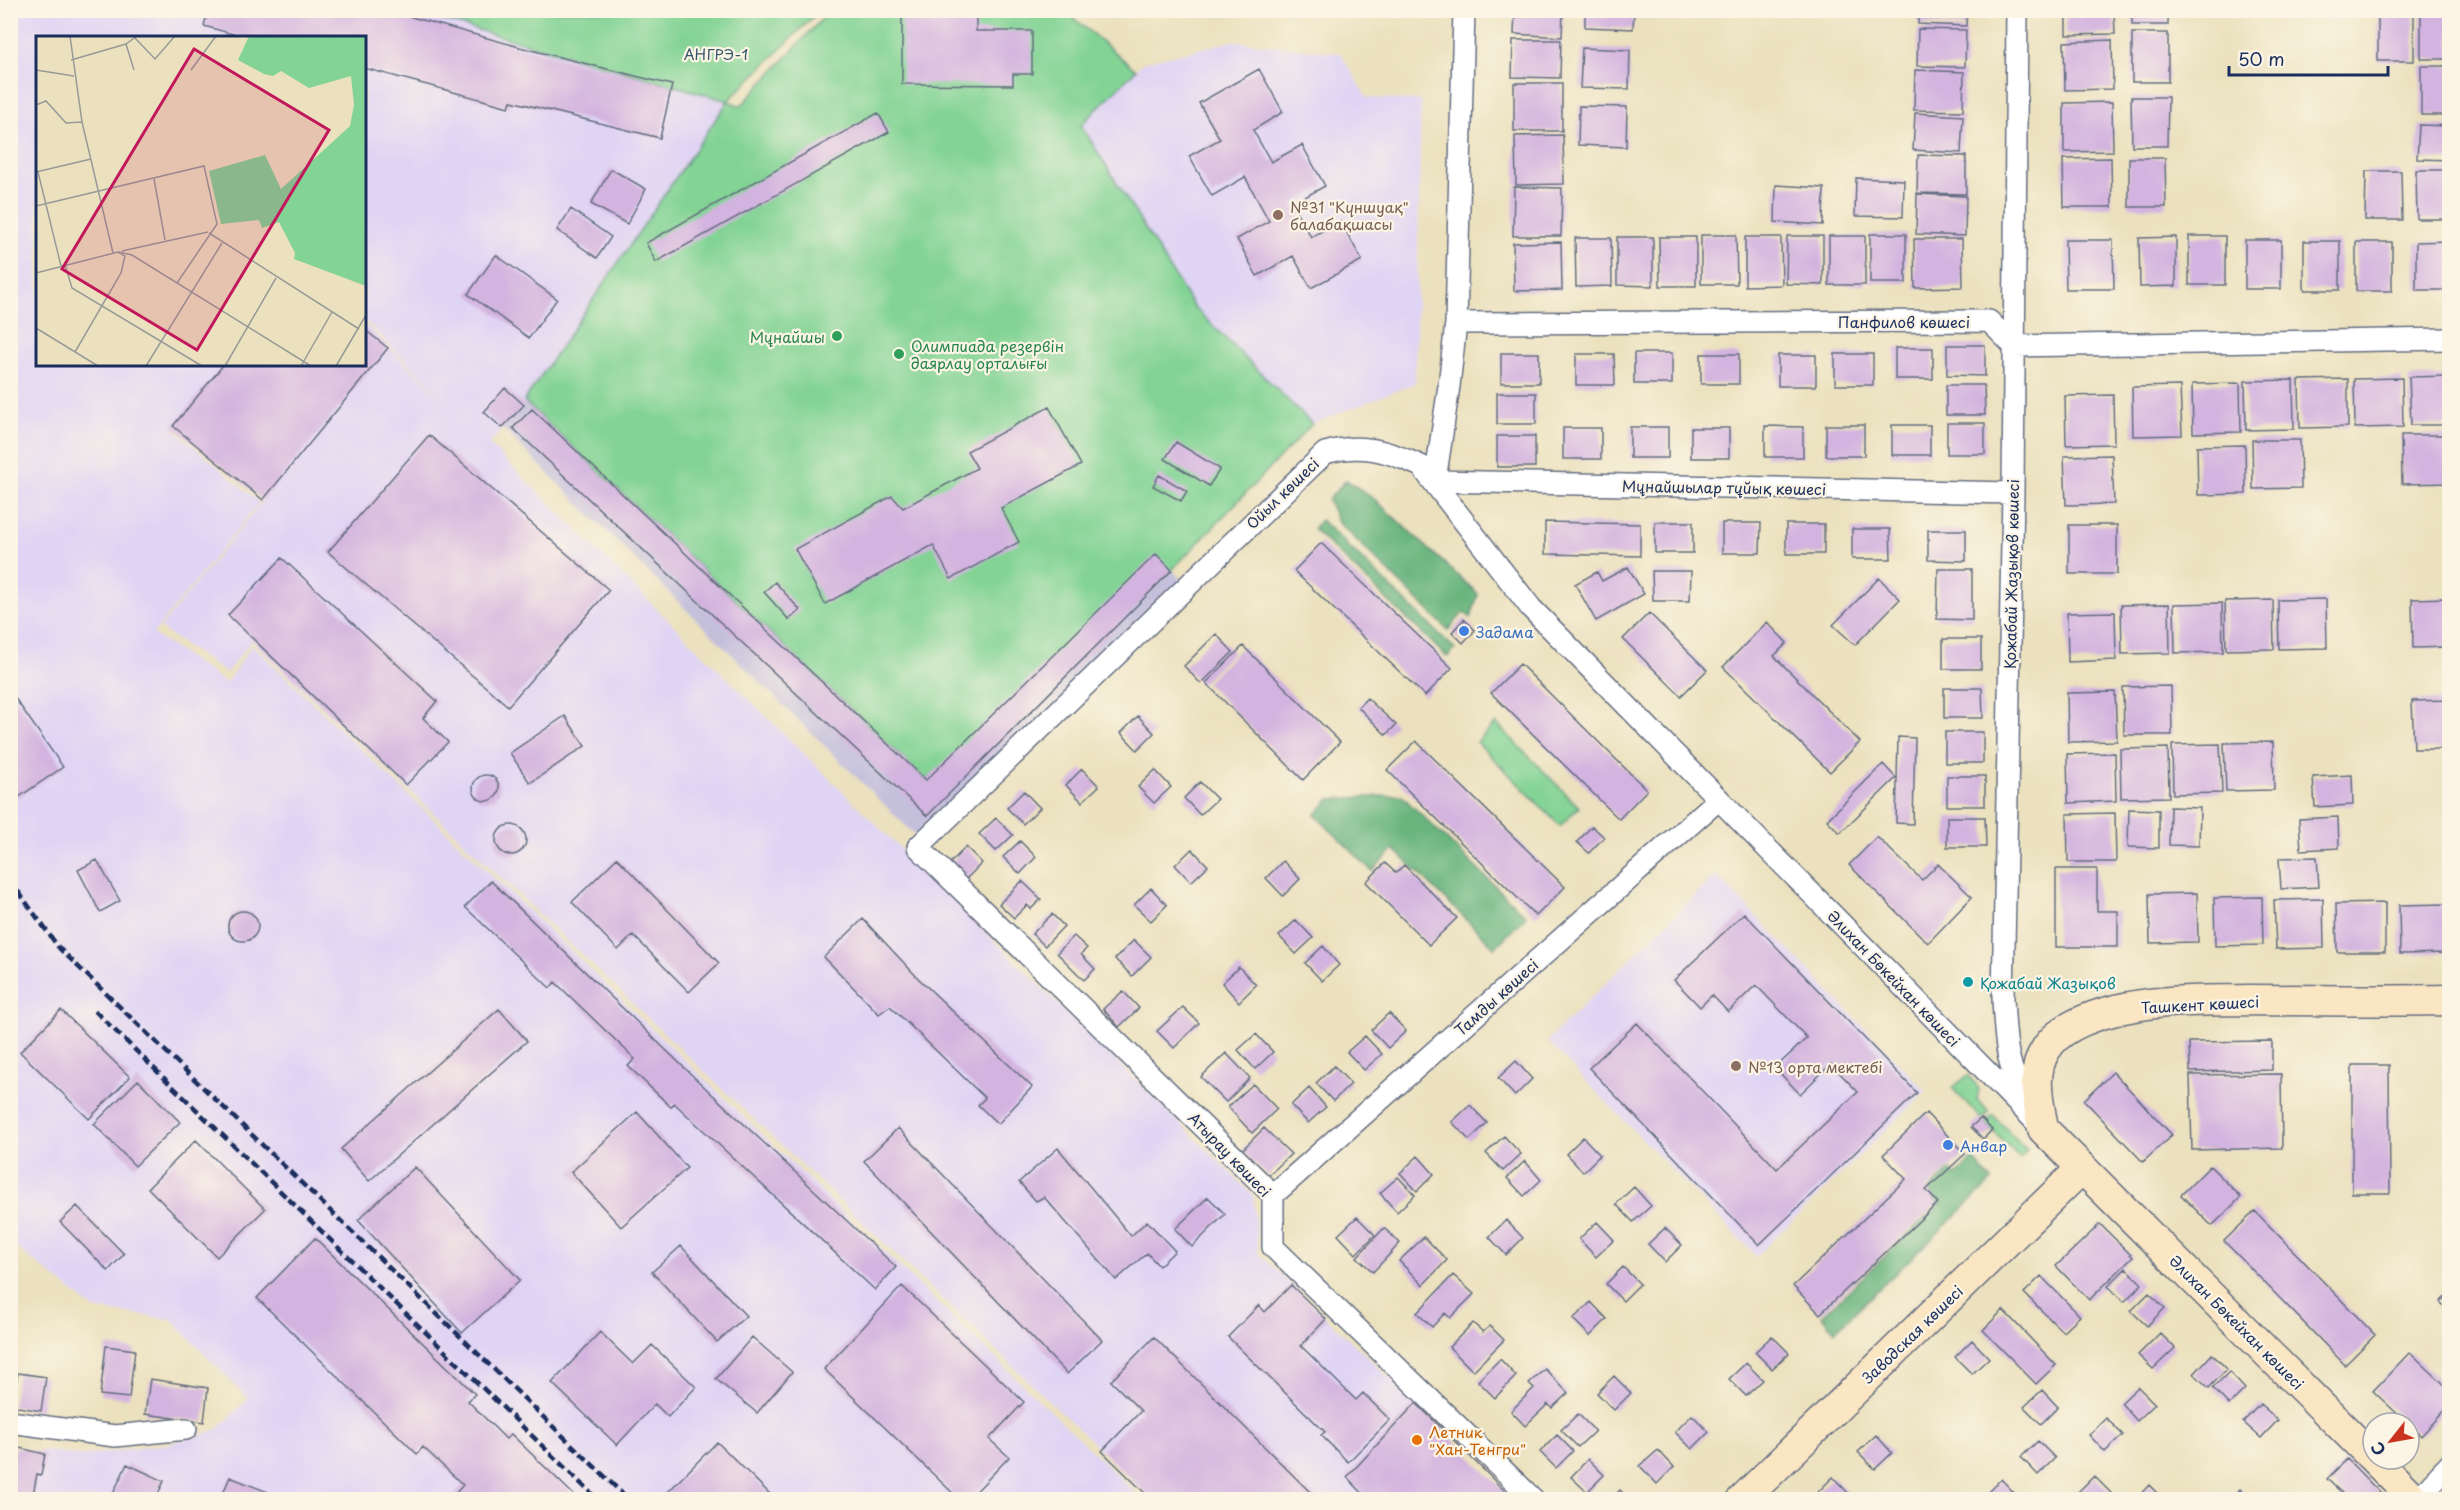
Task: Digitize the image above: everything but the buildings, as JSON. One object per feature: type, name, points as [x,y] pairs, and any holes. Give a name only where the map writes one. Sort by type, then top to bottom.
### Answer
[{"type":"main road","name":"Ташкент көшесі","points":[[2043,1129],[2036,1079],[2046,1049],[2054,1039],[2069,1028],[2114,1010],[2200,1001],[2450,1000]]},
{"type":"main road","name":"Әлихан Бөкейхан көшесі","points":[[2043,1129],[2361,1445]]},
{"type":"main road","name":"Заводская көшесі","points":[[1742,1500],[2082,1168]]},
{"type":"main road","name":"Әлихан Бөкейхан көшесі","points":[[2387,1471],[2416,1500]]},
{"type":"street","points":[[1435,481],[1456,323],[1464,10]]},
{"type":"street","name":"Қожабай Жазықов көшесі","points":[[2017,10],[2013,493],[2003,998],[2008,1061],[2018,1085],[2043,1129]]},
{"type":"street","name":"Панфилов көшесі","points":[[1456,323],[1989,321],[2014,346]]},
{"type":"street","points":[[2014,346],[2450,339]]},
{"type":"street","name":"Ойыл көшесі","points":[[918,847],[1325,453],[1344,447],[1375,449],[1421,466],[1435,481]]},
{"type":"street","name":"Мұнайшылар тұйық көшесі","points":[[1435,481],[2013,493]]},
{"type":"street","name":"Әлихан Бөкейхан көшесі","points":[[1435,481],[1531,608],[2043,1129]]},
{"type":"street","name":"Тамды көшесі","points":[[1273,1195],[1719,799]]},
{"type":"street","name":"Атырау көшесі","points":[[918,847],[1273,1195],[1273,1247],[1534,1500]]},
{"type":"street","points":[[10,1422],[115,1436],[186,1429]]},
{"type":"street","points":[[2416,1500],[2450,1464]]},
{"type":"shaded area","points":[[10,11],[411,11],[728,101],[524,405],[489,444],[1253,1195],[1258,1253],[1416,1403],[1347,1477],[1369,1499],[1152,1499],[252,640],[226,673],[160,628],[263,500],[173,426],[172,428],[259,502],[153,634],[226,683],[252,645],[1142,1499],[11,1499],[11,1468],[15,1447],[40,1453],[42,1450],[81,1456],[168,1444],[217,1430],[248,1399],[171,1319],[94,1309],[11,1243]]},
{"type":"shaded area","name":"№31 \"Күншуақ\" балабақшасы","points":[[1233,41],[1340,53],[1367,98],[1421,101],[1415,383],[1312,424],[1193,306],[1080,124],[1144,62]]},
{"type":"shaded area","points":[[524,401],[926,780],[1156,554],[1183,581],[920,840],[502,428],[524,405]]},
{"type":"shaded area","name":"№13 орта мектебі","points":[[1716,875],[1926,1091],[1756,1256],[1547,1041]]},
{"type":"green space","name":"АНГРЭ-1","points":[[411,11],[819,11],[728,101]]},
{"type":"green space","name":"Олимпиада резервін даярлау орталығы","points":[[829,11],[1065,11],[1136,70],[1081,125],[1193,306],[1312,424],[1172,570],[926,780],[524,401],[728,101],[741,106]]},
{"type":"green space","points":[[1346,480],[1372,497],[1478,594],[1471,618],[1464,612],[1448,630],[1337,521],[1328,500]]},
{"type":"green space","points":[[1321,520],[1455,649],[1447,657],[1313,529]]},
{"type":"green space","points":[[1496,723],[1579,807],[1560,826],[1477,742]]},
{"type":"green space","points":[[1401,795],[1526,916],[1495,948],[1394,849],[1372,871],[1315,815],[1330,799]]},
{"type":"green space","points":[[1968,1075],[1979,1089],[1977,1099],[1989,1112],[1982,1119],[1952,1088]]},
{"type":"green space","points":[[1993,1115],[2027,1150],[2020,1158],[1985,1123]]},
{"type":"green space","points":[[1973,1159],[1992,1181],[1835,1331],[1822,1316],[1940,1204],[1929,1191],[1950,1170],[1955,1176]]},
{"type":"railway","points":[[10,880],[59,948],[629,1500]]},
{"type":"railway","points":[[95,1011],[598,1500]]},
{"type":"place","name":"№31 \"Күншуақ\" балабақшасы","points":[[1278,215]]},
{"type":"place","name":"Мұнайшы","points":[[837,336]]},
{"type":"place","name":"Олимпиада резервін даярлау орталығы","points":[[899,354]]},
{"type":"place","name":"Задама","points":[[1464,631]]},
{"type":"place","name":"Қожабай Жазықов","points":[[1968,982]]},
{"type":"place","name":"№13 орта мектебі","points":[[1736,1066]]},
{"type":"place","name":"Анвар","points":[[1948,1145]]},
{"type":"place","name":"Летник \"Хан-Тенгри\"","points":[[1417,1440]]}]
